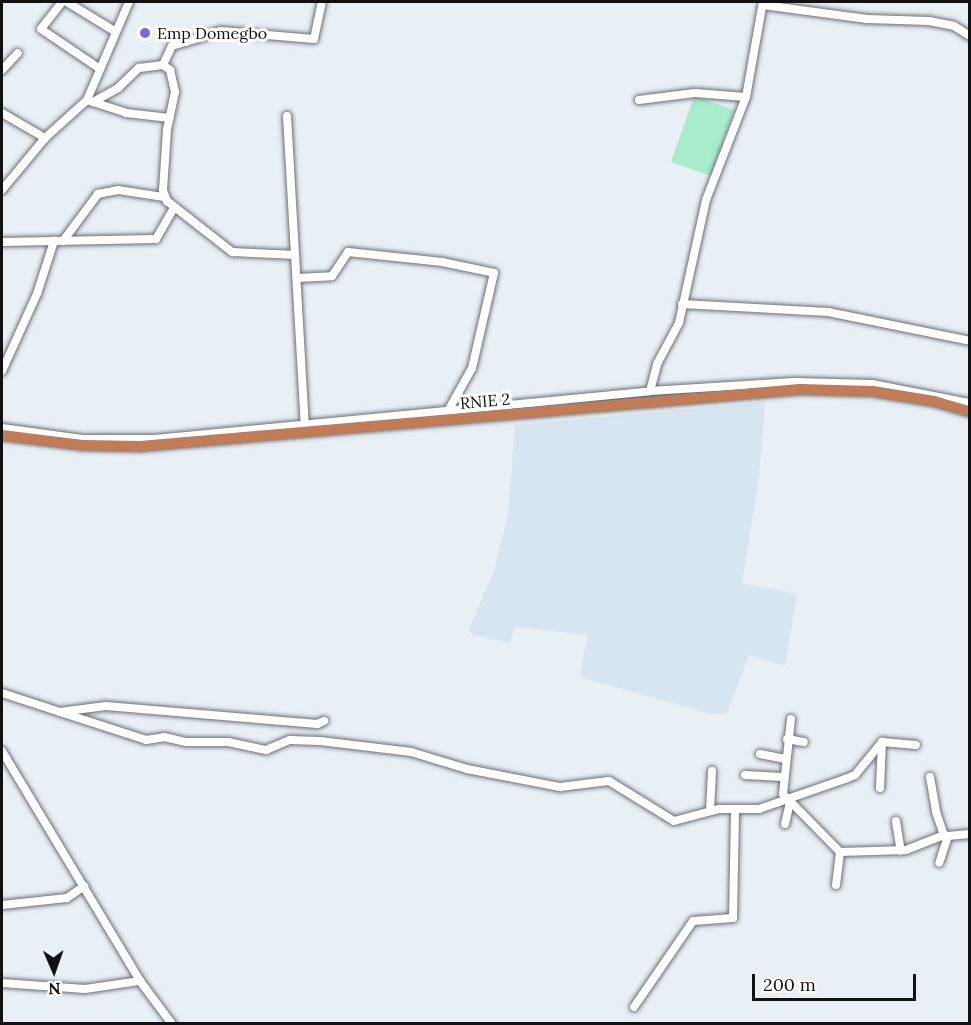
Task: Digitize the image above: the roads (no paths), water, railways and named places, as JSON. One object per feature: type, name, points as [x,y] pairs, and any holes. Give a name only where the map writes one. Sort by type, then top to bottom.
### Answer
[{"type":"highway","name":"RNIE 2","points":[[2,435],[121,446],[446,415],[800,388],[873,391],[934,401],[969,411]]},
{"type":"street","points":[[62,2],[41,29],[100,69]]},
{"type":"street","points":[[67,2],[116,32]]},
{"type":"street","points":[[90,101],[100,69],[129,2]]},
{"type":"street","points":[[163,64],[172,46],[221,31],[314,39],[322,2]]},
{"type":"street","points":[[651,391],[657,364],[676,332],[706,200],[746,97],[763,3],[867,19],[929,21],[954,26],[969,36]]},
{"type":"street","points":[[2,70],[18,53]]},
{"type":"street","points":[[2,190],[45,138],[90,101],[118,88],[139,68],[163,64]]},
{"type":"street","points":[[163,64],[173,75],[175,92],[170,118],[164,197]]},
{"type":"street","points":[[639,100],[695,93],[746,97]]},
{"type":"street","points":[[90,101],[126,113],[170,118]]},
{"type":"street","points":[[2,113],[45,138]]},
{"type":"street","points":[[2,428],[120,440],[305,429],[287,116]]},
{"type":"street","points":[[2,371],[58,241],[98,194],[118,190],[164,197],[174,208],[232,252],[295,255]]},
{"type":"street","points":[[2,242],[156,239],[174,208]]},
{"type":"street","points":[[297,278],[332,276],[348,252],[442,262],[494,273],[472,368],[446,415]]},
{"type":"street","points":[[682,304],[828,312],[969,341]]},
{"type":"street","points":[[446,415],[651,391],[844,382],[906,388],[969,404]]},
{"type":"street","points":[[2,693],[146,740],[164,737],[186,742],[228,742],[266,750],[290,740],[320,741],[411,752],[467,769],[560,787],[609,781],[674,821],[710,811],[759,809],[789,802],[855,775],[882,742]]},
{"type":"street","points":[[60,712],[106,706],[317,724],[324,721]]},
{"type":"street","points":[[791,719],[782,777],[783,794],[840,852],[901,851],[946,835],[969,834]]},
{"type":"street","points":[[787,739],[804,742]]},
{"type":"street","points":[[882,742],[916,745]]},
{"type":"street","points":[[880,788],[882,742]]},
{"type":"street","points":[[2,751],[140,981],[172,1023]]},
{"type":"street","points":[[760,754],[785,759]]},
{"type":"street","points":[[710,811],[712,771]]},
{"type":"street","points":[[745,776],[782,777]]},
{"type":"street","points":[[930,777],[946,835],[939,863]]},
{"type":"street","points":[[785,824],[789,802]]},
{"type":"street","points":[[634,1007],[693,921],[733,918],[735,809]]},
{"type":"street","points":[[896,821],[901,851]]},
{"type":"street","points":[[836,885],[840,852]]},
{"type":"street","points":[[2,904],[67,898],[84,886]]},
{"type":"street","points":[[2,983],[78,989],[140,981]]},
{"type":"place","name":"Emp Domegbo","points":[[145,33]]}]
